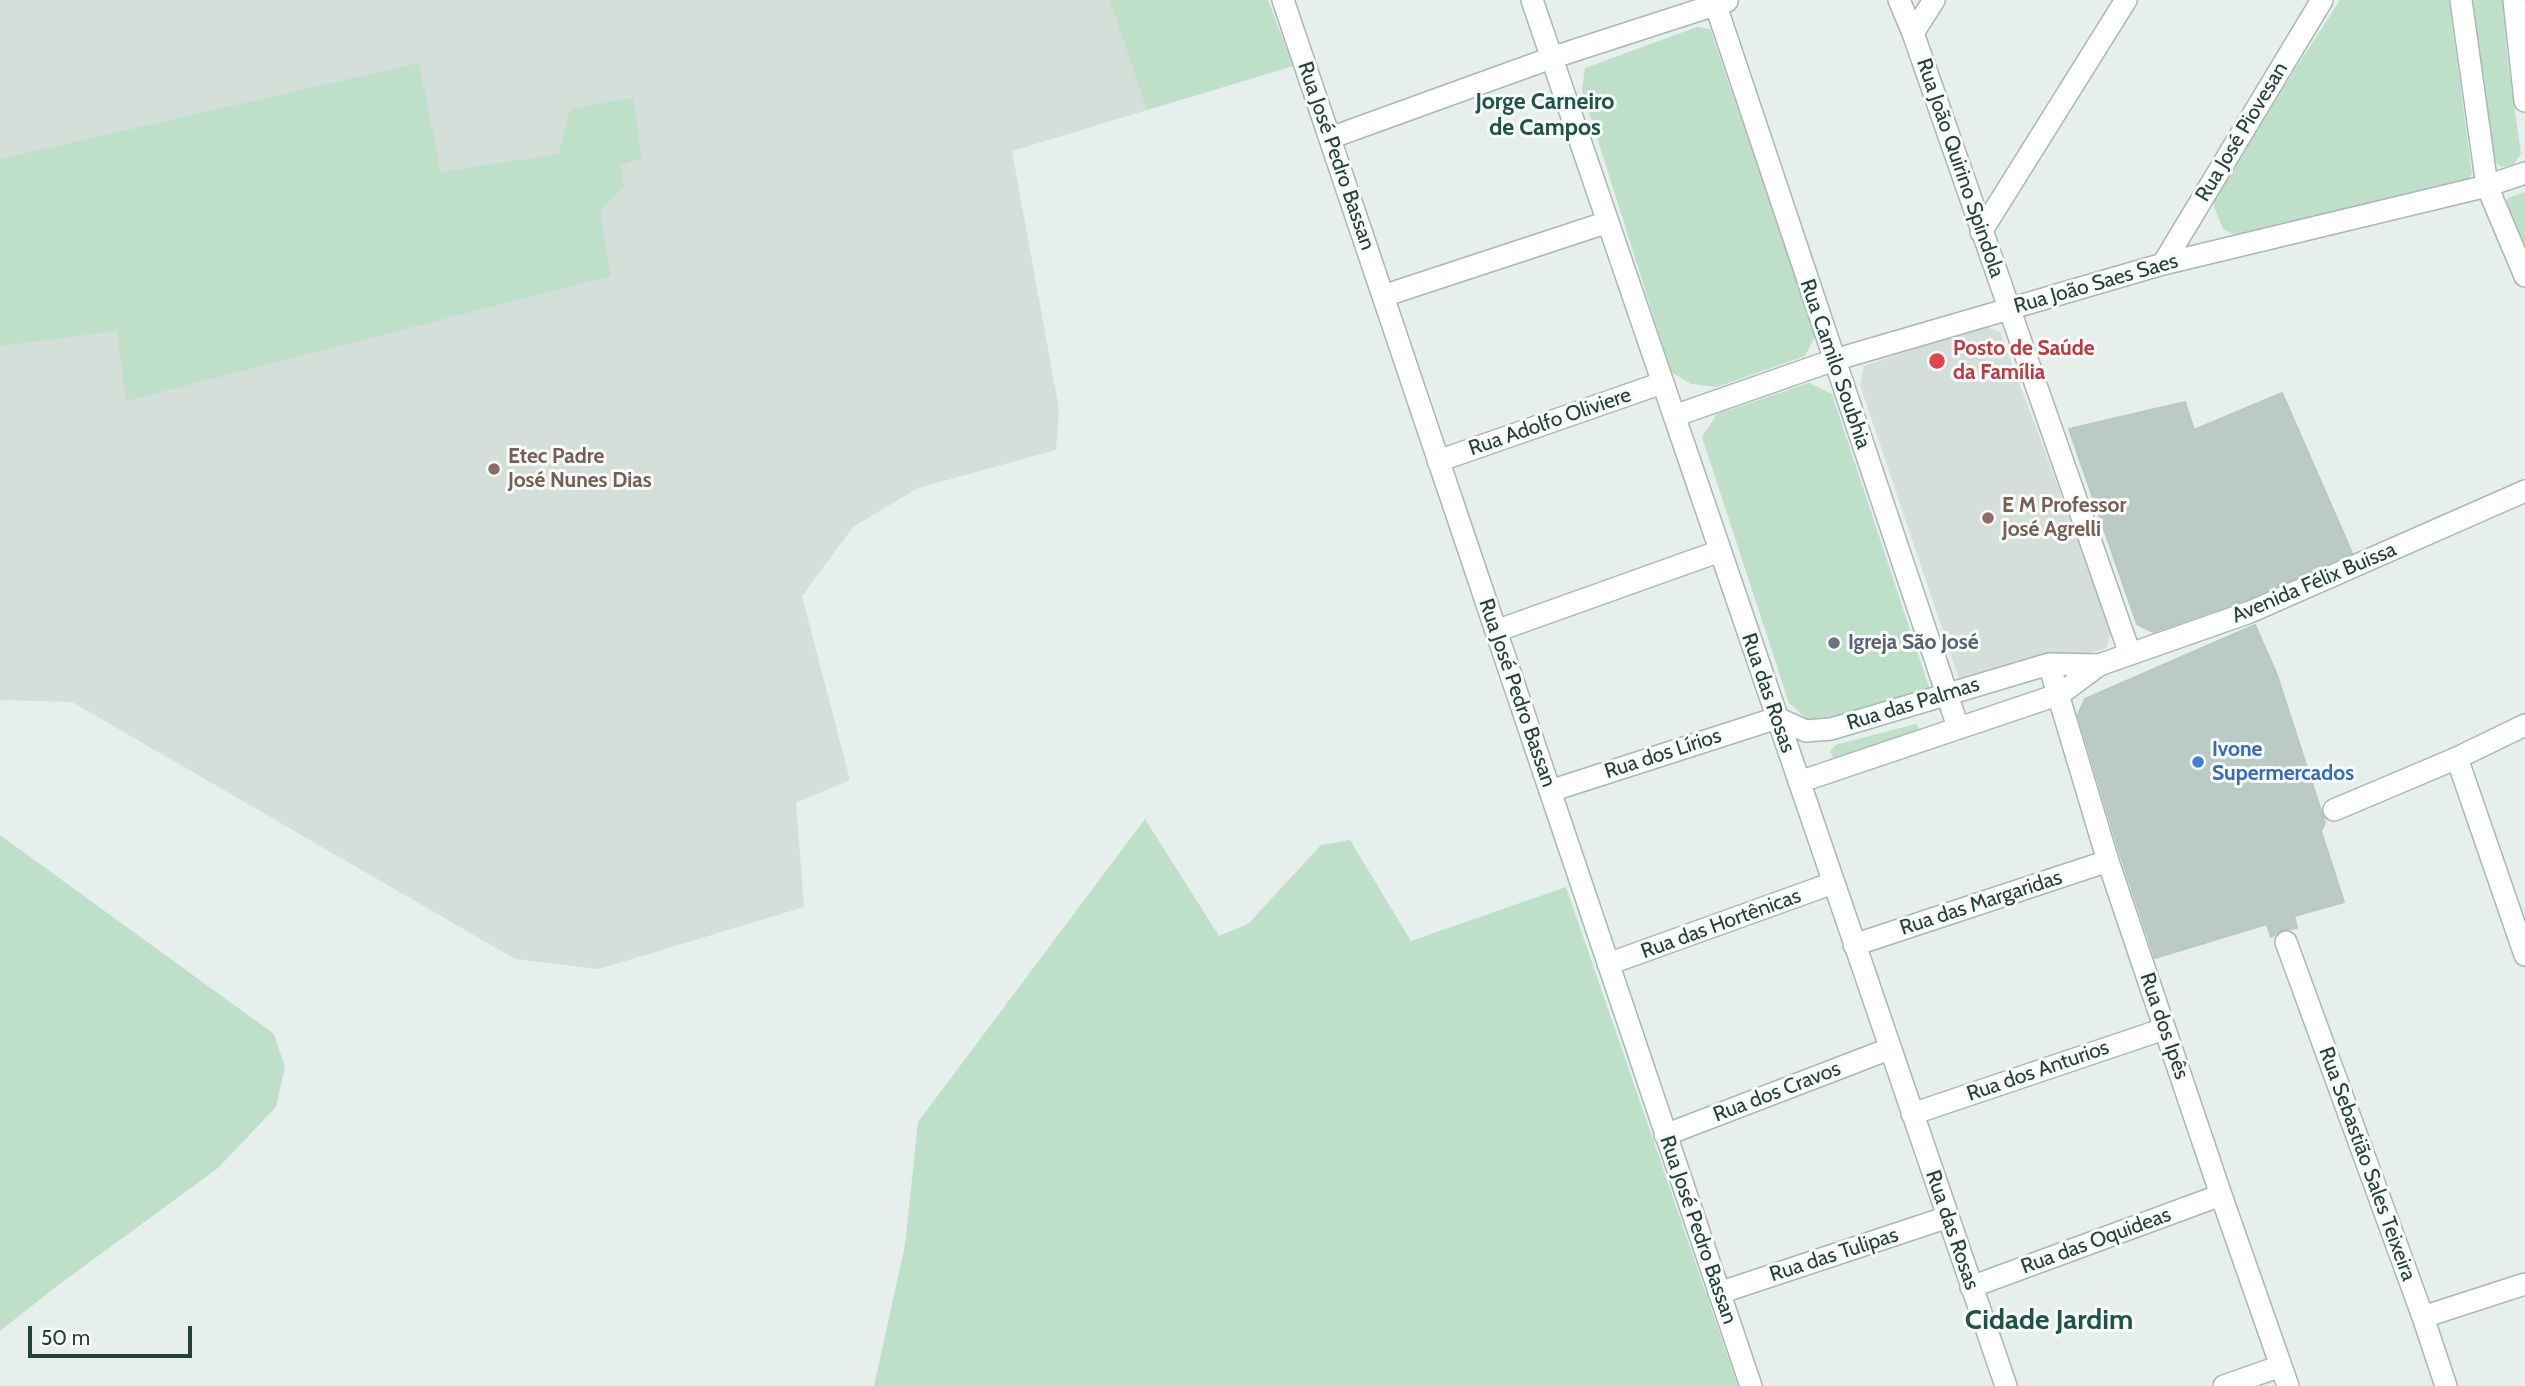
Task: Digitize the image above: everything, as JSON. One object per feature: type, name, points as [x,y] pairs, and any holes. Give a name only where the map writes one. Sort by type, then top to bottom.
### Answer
[{"type":"street","name":"Rua José Pedro Bassan","points":[[1283,0],[1751,1386]]},
{"type":"street","name":"Rua das Rosas","points":[[1532,0],[2006,1386]]},
{"type":"street","name":"Rua João Quirino Spindola","points":[[1899,0],[1913,33],[2130,654]]},
{"type":"street","points":[[1913,33],[1934,0]]},
{"type":"street","points":[[1981,232],[2126,0]]},
{"type":"street","name":"Rua José Piovesan","points":[[2163,264],[2322,0]]},
{"type":"street","points":[[2461,0],[2487,186],[2525,276]]},
{"type":"street","points":[[2514,0],[2525,101]]},
{"type":"street","points":[[1329,138],[1551,58],[1719,2]]},
{"type":"street","name":"Rua Camilo Soubhia","points":[[1719,2],[1834,360],[1958,727]]},
{"type":"street","name":"Rua João Saes Saes","points":[[1674,416],[1834,360],[2163,264],[2487,186],[2525,173]]},
{"type":"street","points":[[1383,296],[1608,222]]},
{"type":"street","name":"Rua Adolfo Oliviere","points":[[1438,461],[1662,383]]},
{"type":"street","name":"Avenida Félix Buissa","points":[[2060,694],[2099,665],[2250,612],[2525,491]]},
{"type":"street","points":[[1496,631],[1720,551]]},
{"type":"street","name":"Avenida Félix Buissa","points":[[2049,663],[2099,665]]},
{"type":"street","name":"Rua das Palmas","points":[[1777,718],[1806,731],[1831,729],[2049,663]]},
{"type":"street","name":"Rua dos Ipês","points":[[2049,663],[2108,861],[2288,1386]]},
{"type":"street","name":"Rua das Palmas","points":[[1799,782],[2060,694]]},
{"type":"street","name":"Rua dos Lírios","points":[[1550,791],[1777,718]]},
{"type":"street","points":[[2334,810],[2457,758],[2525,725]]},
{"type":"street","points":[[2457,758],[2525,956]]},
{"type":"street","name":"Rua das Margaridas","points":[[1854,945],[2108,861]]},
{"type":"street","name":"Rua das Hortênicas","points":[[1608,964],[1833,883]]},
{"type":"street","name":"Rua Sebastião Sales Teixeira","points":[[2286,942],[2446,1386]]},
{"type":"street","name":"Rua dos Anturios","points":[[1912,1114],[2165,1029]]},
{"type":"street","name":"Rua dos Cravos","points":[[1665,1135],[1889,1049]]},
{"type":"street","name":"Rua das Oquideas","points":[[1972,1287],[2221,1195]]},
{"type":"street","name":"Rua das Tulipas","points":[[1719,1293],[1948,1217]]},
{"type":"street","points":[[2423,1317],[2525,1284]]},
{"type":"street","points":[[2224,1386],[2281,1366]]},
{"type":"shaded area","name":"Etec Padre José Nunes Dias","points":[[0,0],[1268,0],[1293,66],[1012,151],[1059,409],[1056,450],[918,488],[853,527],[802,596],[850,780],[796,803],[804,907],[599,969],[515,959],[72,702],[0,700]]},
{"type":"shaded area","name":"E M Professor José Agrelli","points":[[1983,325],[2000,332],[2112,630],[2106,648],[1979,690],[1959,679],[1860,385],[1864,366]]},
{"type":"green space","points":[[1110,0],[1268,0],[1293,66],[1147,110]]},
{"type":"green space","points":[[2340,0],[2449,0],[2472,174],[2466,183],[2238,237],[2223,229],[2214,207],[2213,196]]},
{"type":"green space","points":[[2471,0],[2503,0],[2507,54],[2521,154],[2513,165],[2501,167],[2493,160]]},
{"type":"green space","points":[[1697,27],[1710,29],[1816,334],[1805,356],[1717,387],[1691,384],[1671,372],[1582,90],[1585,68]]},
{"type":"green space","points":[[419,63],[441,172],[559,154],[570,109],[633,98],[642,158],[621,165],[624,185],[600,212],[611,276],[126,401],[117,331],[0,346],[0,159]]},
{"type":"green space","points":[[2525,192],[2525,256],[2504,208],[2508,198]]},
{"type":"green space","points":[[1809,383],[1832,394],[1930,690],[1841,728],[1808,720],[1789,703],[1702,437],[1717,414]]},
{"type":"green space","points":[[1916,724],[1920,731],[1834,760],[1830,751],[1835,745]]},
{"type":"green space","points":[[1145,819],[1219,936],[1248,924],[1321,845],[1350,840],[1411,941],[1566,887],[1738,1386],[874,1386],[905,1245],[918,1122]]},
{"type":"green space","points":[[0,835],[274,1034],[285,1067],[276,1107],[218,1168],[0,1331]]},
{"type":"building","points":[[2282,393],[2352,553],[2245,600],[2153,632],[2137,624],[2069,429],[2185,402],[2194,430]]},
{"type":"building","name":"Ivone Supermercados","points":[[2255,625],[2277,675],[2325,823],[2321,831],[2344,902],[2294,916],[2297,928],[2282,930],[2271,937],[2267,924],[2155,958],[2078,715],[2085,699]]},
{"type":"place","name":"Posto de Saúde da Família","points":[[1937,361]]},
{"type":"place","name":"Etec Padre José Nunes Dias","points":[[494,469]]},
{"type":"place","name":"E M Professor José Agrelli","points":[[1988,518]]},
{"type":"place","name":"Igreja São José","points":[[1834,643]]},
{"type":"place","name":"Ivone Supermercados","points":[[2198,762]]},
{"type":"district","name":"Jorge Carneiro de Campos","points":[[1545,115]]},
{"type":"district","name":"Cidade Jardim","points":[[2049,1321]]}]
